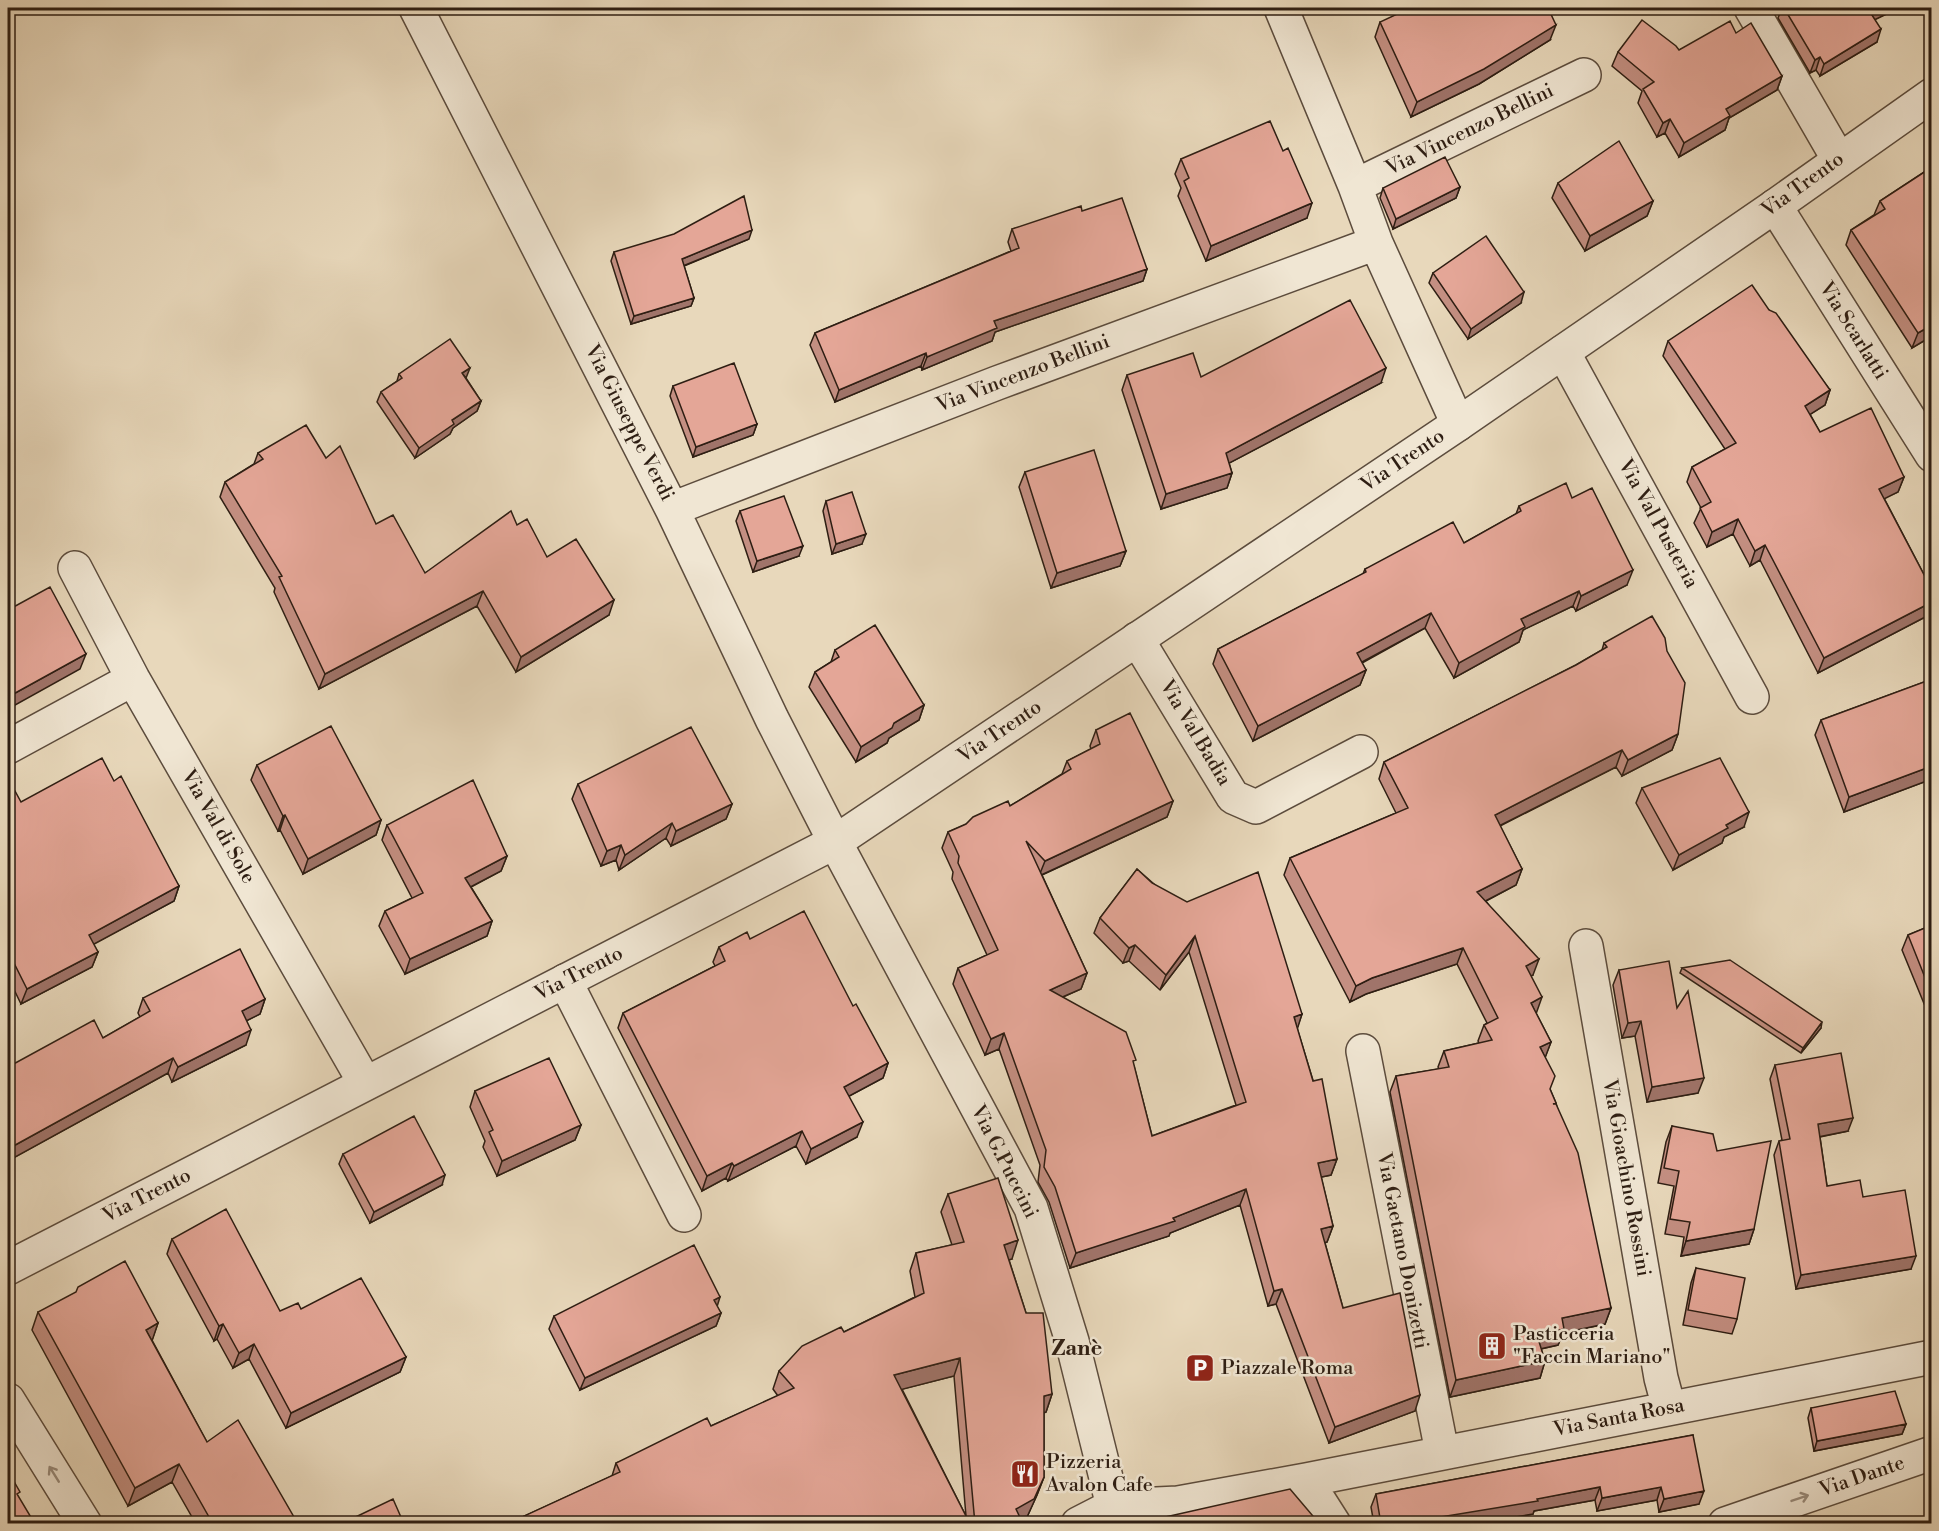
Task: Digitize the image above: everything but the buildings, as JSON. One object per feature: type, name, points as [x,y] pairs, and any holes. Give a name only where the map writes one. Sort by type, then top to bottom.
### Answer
[{"type":"street","name":"Via Giuseppe Verdi","points":[[416,8],[672,509],[772,719],[835,842]]},
{"type":"street","points":[[1281,8],[1355,186],[1376,243],[1458,424]]},
{"type":"street","points":[[1751,8],[1839,160]]},
{"type":"street","name":"Via Vincenzo Bellini","points":[[1355,186],[1584,75]]},
{"type":"street","name":"Via Trento","points":[[8,1268],[835,842],[1458,424],[1932,95]]},
{"type":"street","name":"Via Scarlatti","points":[[1775,206],[1932,455]]},
{"type":"street","name":"Via Vincenzo Bellini","points":[[672,509],[997,383],[1376,243]]},
{"type":"street","name":"Via Val Pusteria","points":[[1563,352],[1752,697]]},
{"type":"street","name":"Via Val di Sole","points":[[75,568],[133,680],[365,1083]]},
{"type":"street","name":"Via Val Badia","points":[[1137,639],[1233,797],[1256,807],[1361,752]]},
{"type":"street","points":[[8,747],[133,680]]},
{"type":"street","name":"Via G.Puccini","points":[[835,842],[1031,1208],[1072,1341],[1113,1506]]},
{"type":"street","name":"Via Gioachino Rossini","points":[[1586,946],[1659,1366],[1669,1408]]},
{"type":"street","points":[[565,981],[684,1215]]},
{"type":"street","name":"Via Gaetano Donizetti","points":[[1363,1051],[1442,1452]]},
{"type":"street","name":"Via Santa Rosa","points":[[1113,1506],[1178,1503],[1306,1480],[1932,1357]]},
{"type":"street","points":[[8,1400],[85,1524]]},
{"type":"street","name":"Via Dante","points":[[1725,1524],[1932,1453]]},
{"type":"street","points":[[1306,1480],[1334,1524]]},
{"type":"street","points":[[1077,1524],[1113,1506]]},
{"type":"place","name":"Pasticceria \"Faccin Mariano\"","points":[[1492,1346]]},
{"type":"place","name":"Piazzale Roma","points":[[1200,1368]]},
{"type":"place","name":"Pizzeria Avalon Cafe","points":[[1025,1474]]},
{"type":"district","name":"Zanè","points":[[1077,1348]]}]
